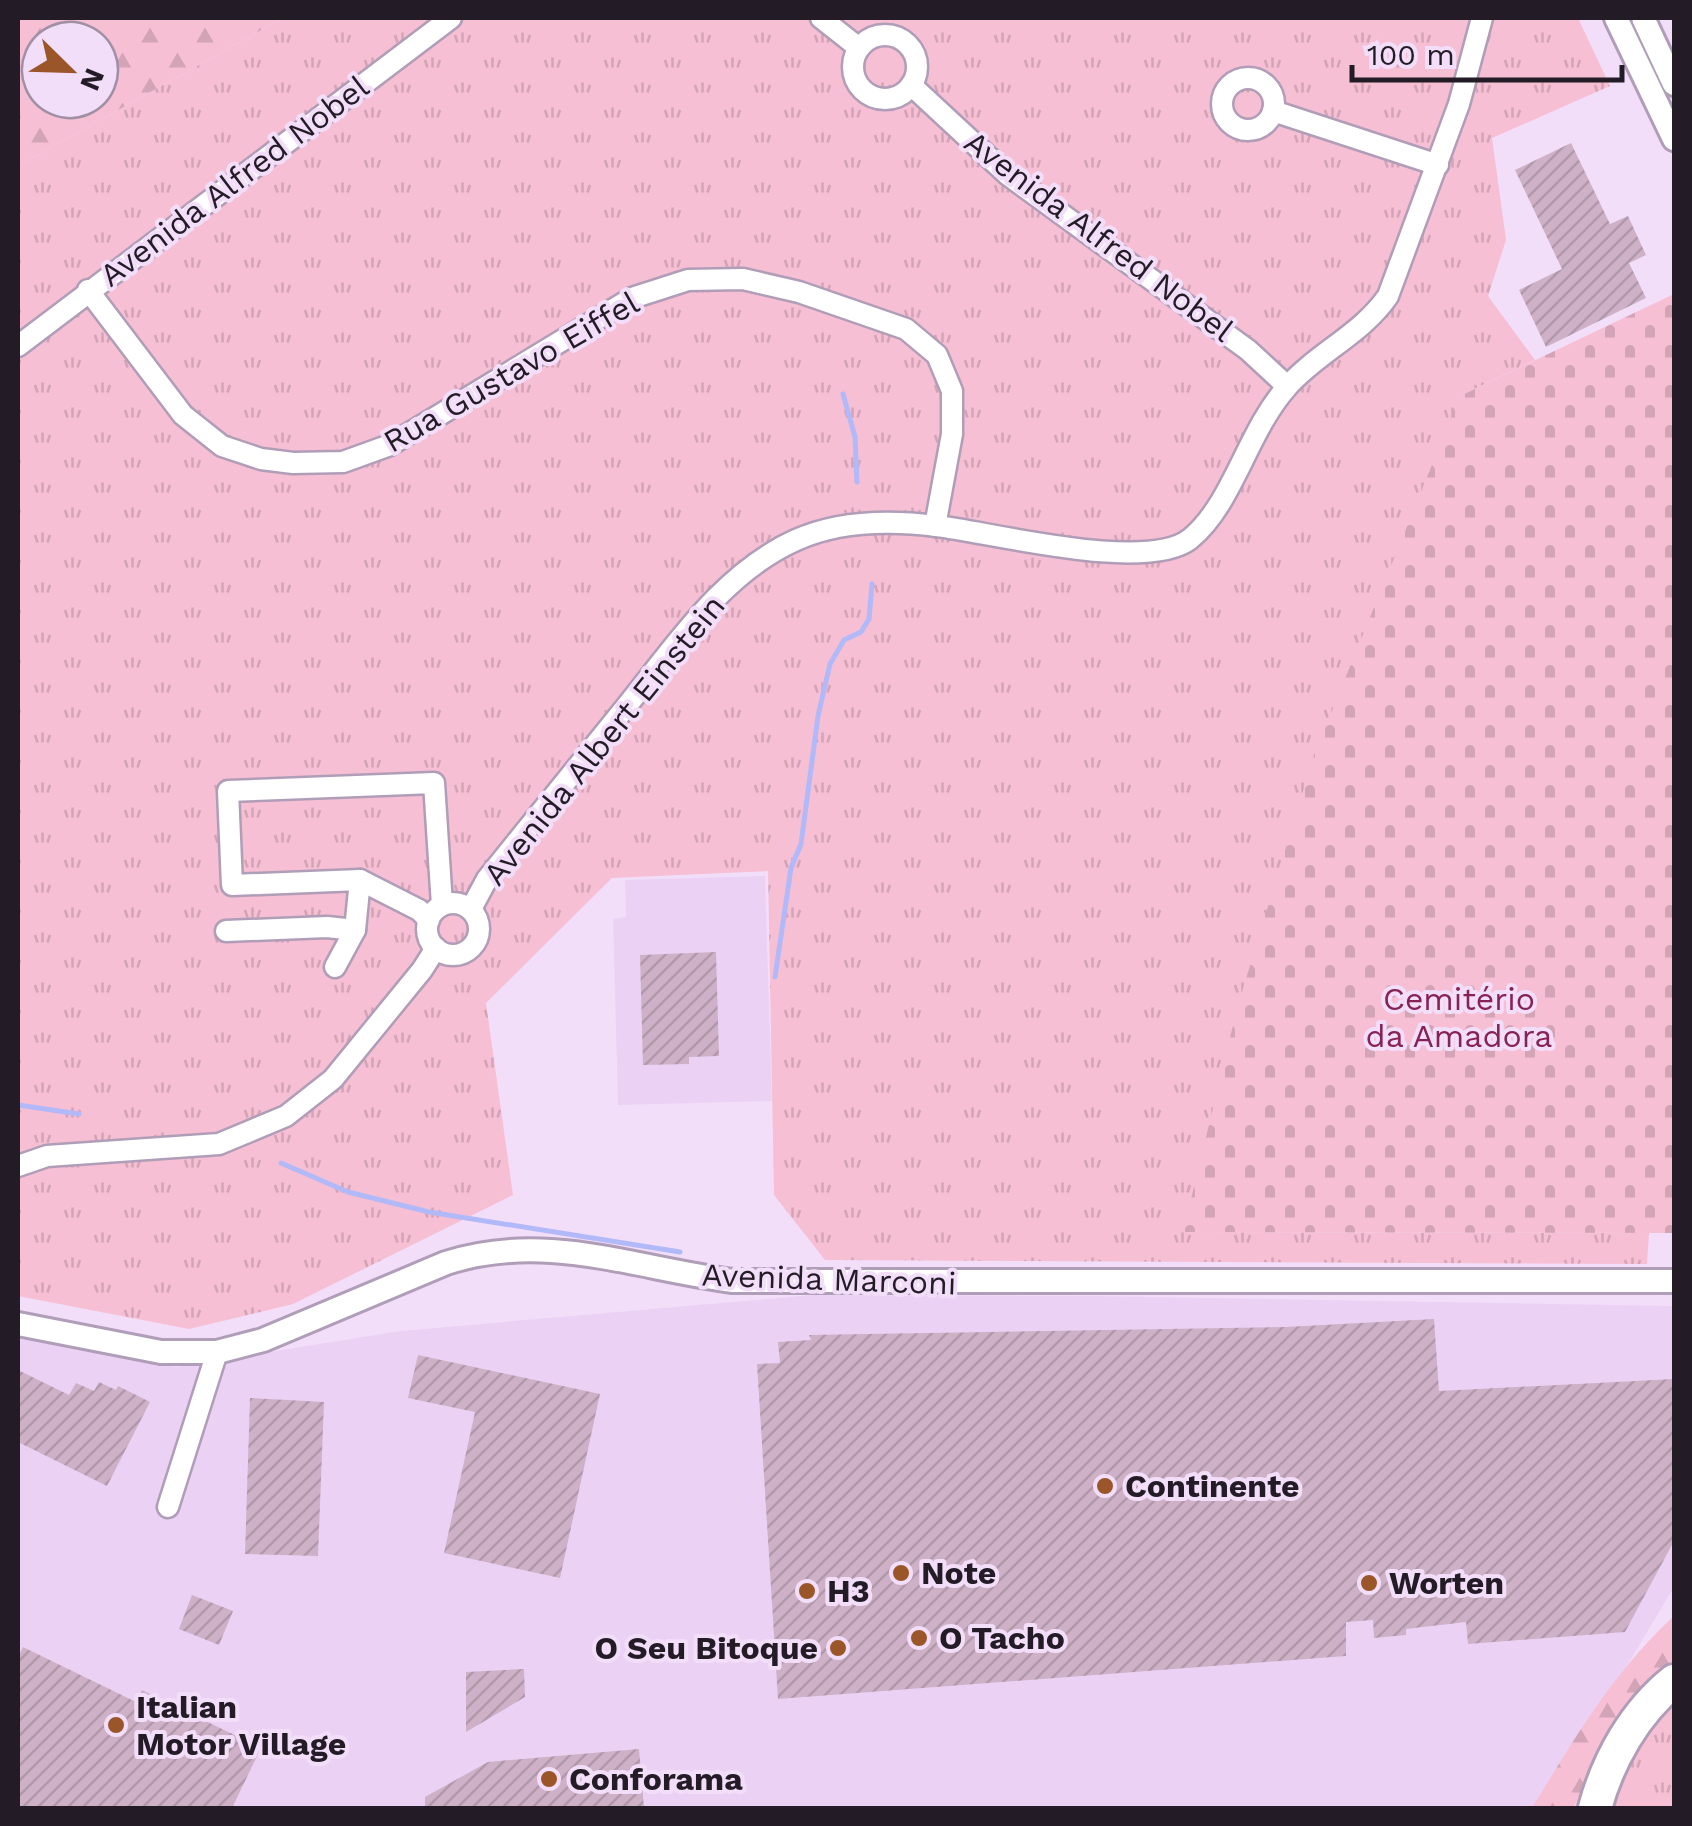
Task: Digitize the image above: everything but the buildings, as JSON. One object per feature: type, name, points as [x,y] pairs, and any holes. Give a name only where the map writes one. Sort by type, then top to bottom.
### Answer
[{"type":"highway","points":[[1596,1808],[1603,1780],[1621,1746],[1653,1698],[1674,1681]]},
{"type":"street","name":"Avenida Alfred Nobel","points":[[18,346],[451,18]]},
{"type":"street","points":[[821,18],[858,48]]},
{"type":"street","name":"Avenida Albert Einstein","points":[[471,909],[486,879],[690,628],[762,558],[792,541],[836,526],[878,523],[935,526],[1114,552],[1150,554],[1184,543],[1212,518],[1258,426],[1288,386],[1369,319],[1388,296],[1459,104],[1482,18]]},
{"type":"street","points":[[1616,18],[1674,139]]},
{"type":"street","points":[[1643,18],[1674,84]]},
{"type":"street","points":[[894,26],[915,55],[916,76],[895,97],[885,99],[866,93],[854,78],[854,57],[858,48],[894,26]]},
{"type":"street","name":"Avenida Alfred Nobel","points":[[911,85],[1008,175],[1248,350],[1288,386]]},
{"type":"street","points":[[1273,112],[1438,165]]},
{"type":"street","name":"Rua Gustavo Eiffel","points":[[88,290],[183,415],[222,446],[260,459],[293,463],[343,462],[390,445],[632,298],[688,280],[742,279],[799,292],[906,329],[937,355],[952,391],[952,434],[935,526]]},
{"type":"street","points":[[471,909],[457,903],[435,913],[419,910],[360,880],[232,885],[228,791],[434,783],[435,913],[428,935],[436,948],[450,955],[472,946],[479,924],[471,909]]},
{"type":"street","points":[[335,967],[355,930],[360,880]]},
{"type":"street","points":[[226,931],[327,927],[355,930]]},
{"type":"street","points":[[18,1166],[47,1156],[219,1144],[286,1116],[333,1079],[436,948]]},
{"type":"street","name":"Avenida Marconi","points":[[18,1324],[161,1352],[216,1352],[263,1340],[446,1263],[484,1252],[525,1248],[580,1253],[733,1282],[1671,1284]]},
{"type":"street","points":[[168,1507],[216,1352]]},
{"type":"shaded area","points":[[765,876],[772,1101],[618,1105],[613,919],[626,917],[625,880]]},
{"type":"shaded area","points":[[813,1295],[1674,1306],[1674,1587],[1542,1808],[18,1808],[18,1336],[176,1367],[400,1331]]},
{"type":"green space","points":[[18,18],[283,18],[120,109],[120,20],[20,20],[20,120],[100,120],[18,166]]},
{"type":"green space","points":[[283,18],[1578,18],[1610,86],[1492,138],[1506,240],[1488,296],[1535,360],[1460,396],[1184,1232],[1649,1233],[1647,1264],[825,1260],[774,1195],[768,871],[612,878],[486,1003],[513,1195],[293,1304],[189,1329],[18,1296],[18,166],[100,120],[120,120],[120,109]]},
{"type":"green space","name":"Cemitério da Amadora","points":[[1674,294],[1674,1233],[1183,1232],[1238,1005],[1314,755],[1460,396]]},
{"type":"green space","points":[[1674,1616],[1674,1660],[1625,1708],[1602,1745],[1574,1808],[1532,1808],[1614,1683]]},
{"type":"green space","points":[[1674,1695],[1674,1808],[1606,1808],[1621,1764]]},
{"type":"waterway","points":[[843,394],[855,437],[857,482]]},
{"type":"waterway","points":[[775,977],[791,868],[801,844],[818,716],[830,664],[844,640],[861,632],[869,619],[872,584]]},
{"type":"waterway","points":[[18,1105],[79,1114]]},
{"type":"waterway","points":[[281,1163],[348,1192],[429,1212],[680,1252]]},
{"type":"place","name":"Continente","points":[[1105,1486]]},
{"type":"place","name":"Note","points":[[901,1573]]},
{"type":"place","name":"Worten","points":[[1369,1583]]},
{"type":"place","name":"H3","points":[[807,1591]]},
{"type":"place","name":"O Tacho","points":[[919,1638]]},
{"type":"place","name":"O Seu Bitoque","points":[[838,1648]]},
{"type":"place","name":"Italian Motor Village","points":[[116,1725]]},
{"type":"place","name":"Conforama","points":[[549,1779]]}]
